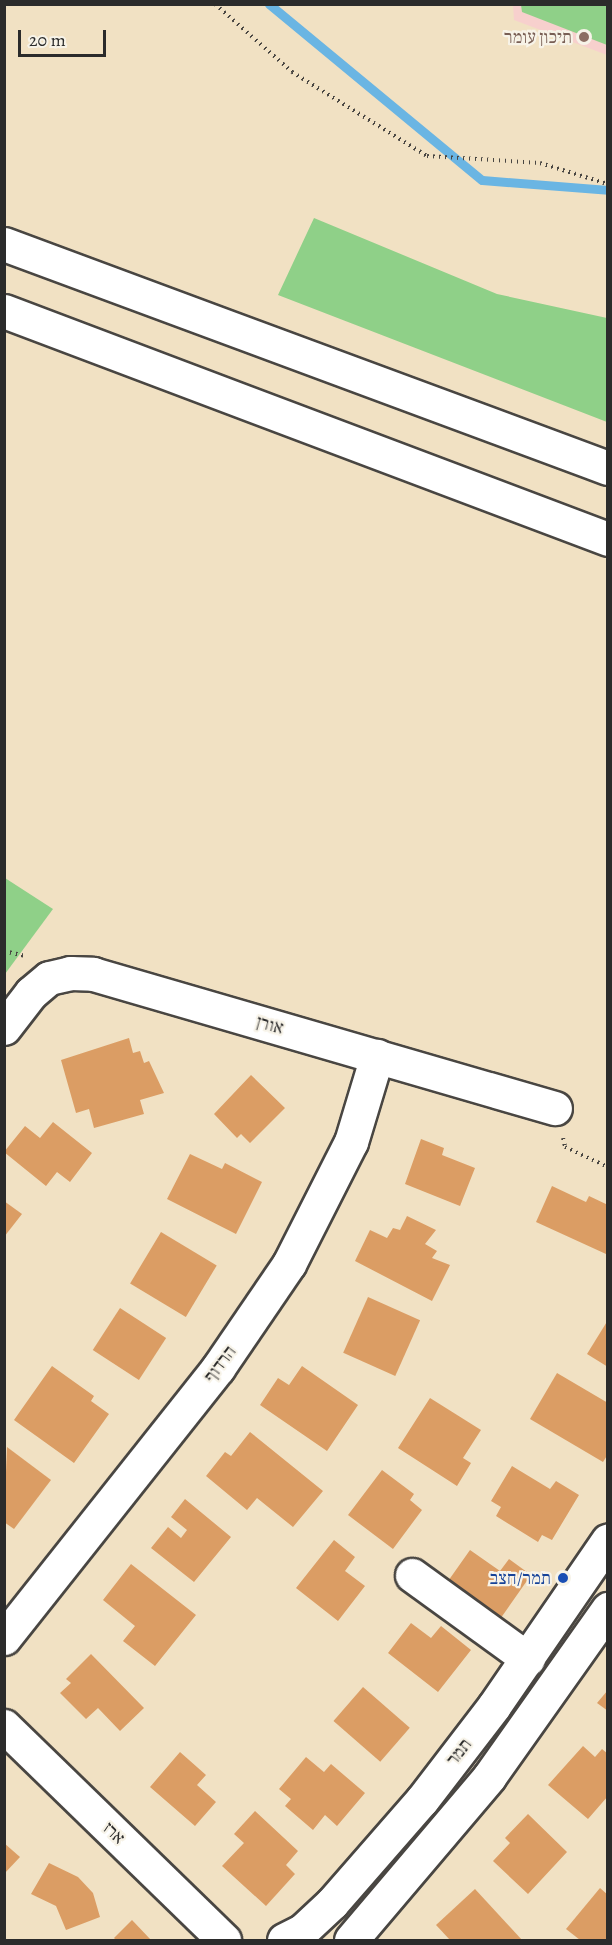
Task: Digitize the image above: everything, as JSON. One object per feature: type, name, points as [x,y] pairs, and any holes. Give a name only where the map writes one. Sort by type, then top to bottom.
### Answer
[{"type":"main road","points":[[4,244],[608,468]]},
{"type":"main road","points":[[4,311],[608,539]]},
{"type":"main road","name":"אורן","points":[[4,1028],[40,984],[60,974],[81,973],[555,1108]]},
{"type":"main road","name":"הרדוף","points":[[4,1638],[218,1368],[283,1273],[333,1184],[351,1142],[377,1056]]},
{"type":"main road","name":"תמר","points":[[284,1941],[315,1921],[382,1847],[459,1753],[528,1659],[608,1540]]},
{"type":"main road","points":[[412,1575],[528,1659]]},
{"type":"main road","points":[[351,1941],[489,1777],[608,1609]]},
{"type":"main road","name":"ארז","points":[[4,1726],[224,1941]]},
{"type":"path","points":[[214,4],[292,72],[427,156],[540,163],[608,184]]},
{"type":"path","points":[[555,1108],[565,1147],[608,1167]]},
{"type":"shaded area","name":"תיכון עומר","points":[[513,5],[607,5],[607,55],[514,20]]},
{"type":"green space","name":"תיכון עומר","points":[[521,5],[607,5],[607,45],[522,12]]},
{"type":"green space","points":[[314,218],[497,294],[607,318],[607,422],[278,295]]},
{"type":"green space","points":[[5,878],[53,909],[5,974]]},
{"type":"building","points":[[129,1038],[133,1053],[140,1051],[144,1063],[149,1061],[164,1093],[140,1100],[144,1114],[94,1128],[89,1109],[76,1113],[61,1060]]},
{"type":"building","points":[[251,1075],[285,1108],[250,1143],[241,1134],[237,1138],[214,1114]]},
{"type":"building","points":[[53,1122],[92,1153],[70,1182],[57,1172],[46,1186],[4,1152],[25,1126],[40,1138]]},
{"type":"building","points":[[421,1139],[444,1148],[442,1155],[475,1168],[460,1206],[405,1184]]},
{"type":"building","points":[[190,1154],[222,1169],[225,1163],[262,1182],[236,1234],[167,1199]]},
{"type":"building","points":[[552,1186],[586,1202],[589,1196],[608,1205],[606,1254],[536,1222]]},
{"type":"building","points":[[4,1201],[22,1214],[4,1237]]},
{"type":"building","points":[[407,1216],[436,1230],[425,1244],[437,1251],[432,1258],[450,1265],[432,1301],[355,1261],[370,1230],[387,1238],[393,1228],[400,1230]]},
{"type":"building","points":[[161,1232],[217,1265],[186,1317],[130,1283]]},
{"type":"building","points":[[368,1297],[420,1320],[395,1376],[343,1353]]},
{"type":"building","points":[[120,1308],[166,1338],[139,1380],[93,1350]]},
{"type":"building","points":[[608,1320],[608,1367],[587,1354]]},
{"type":"building","points":[[52,1366],[94,1396],[91,1401],[109,1414],[74,1463],[14,1420]]},
{"type":"building","points":[[302,1366],[358,1405],[327,1451],[260,1405],[278,1378],[289,1385]]},
{"type":"building","points":[[557,1373],[608,1403],[608,1454],[603,1462],[530,1419]]},
{"type":"building","points":[[430,1398],[481,1430],[463,1458],[471,1463],[457,1486],[398,1448]]},
{"type":"building","points":[[250,1432],[323,1491],[293,1527],[257,1498],[247,1510],[206,1476],[225,1452],[231,1456]]},
{"type":"building","points":[[7,1447],[51,1480],[14,1529],[4,1522]]},
{"type":"building","points":[[512,1466],[550,1489],[556,1481],[579,1495],[552,1540],[542,1535],[538,1542],[496,1516],[501,1507],[491,1501]]},
{"type":"building","points":[[382,1470],[414,1494],[410,1500],[422,1510],[393,1549],[348,1515]]},
{"type":"building","points":[[185,1499],[231,1537],[194,1582],[151,1548],[168,1527],[181,1538],[187,1530],[171,1517]]},
{"type":"building","points":[[334,1540],[355,1557],[345,1571],[365,1586],[338,1621],[296,1588]]},
{"type":"building","points":[[470,1550],[500,1571],[509,1559],[531,1575],[498,1622],[446,1584]]},
{"type":"building","points":[[131,1564],[196,1615],[155,1666],[123,1641],[135,1626],[103,1600]]},
{"type":"building","points":[[411,1623],[431,1638],[441,1626],[471,1650],[438,1692],[388,1653]]},
{"type":"building","points":[[91,1654],[144,1708],[120,1731],[98,1708],[86,1719],[60,1693],[71,1683],[66,1679]]},
{"type":"building","points":[[363,1687],[410,1728],[380,1762],[333,1721]]},
{"type":"building","points":[[608,1690],[608,1711],[597,1703]]},
{"type":"building","points":[[583,1746],[595,1757],[602,1749],[608,1754],[608,1796],[588,1819],[548,1785]]},
{"type":"building","points":[[180,1752],[206,1775],[197,1785],[216,1802],[195,1826],[150,1787]]},
{"type":"building","points":[[306,1757],[324,1772],[331,1764],[365,1793],[337,1826],[325,1815],[313,1830],[285,1806],[291,1799],[279,1789]]},
{"type":"building","points":[[255,1811],[298,1851],[286,1865],[295,1874],[266,1906],[222,1866],[244,1843],[234,1834]]},
{"type":"building","points":[[528,1814],[567,1852],[528,1894],[493,1861],[510,1843],[505,1838]]},
{"type":"building","points":[[4,1843],[20,1857],[4,1874]]},
{"type":"building","points":[[49,1863],[78,1877],[93,1893],[100,1917],[66,1930],[56,1906],[31,1894]]},
{"type":"building","points":[[600,1888],[608,1895],[608,1940],[580,1940],[566,1929]]},
{"type":"building","points":[[475,1889],[522,1940],[450,1940],[436,1925]]},
{"type":"building","points":[[132,1920],[151,1940],[116,1940],[114,1938]]},
{"type":"waterway","points":[[269,4],[482,180],[608,190]]},
{"type":"place","name":"תיכון עומר","points":[[584,37]]},
{"type":"place","name":"תמר/חצב","points":[[563,1578]]}]
